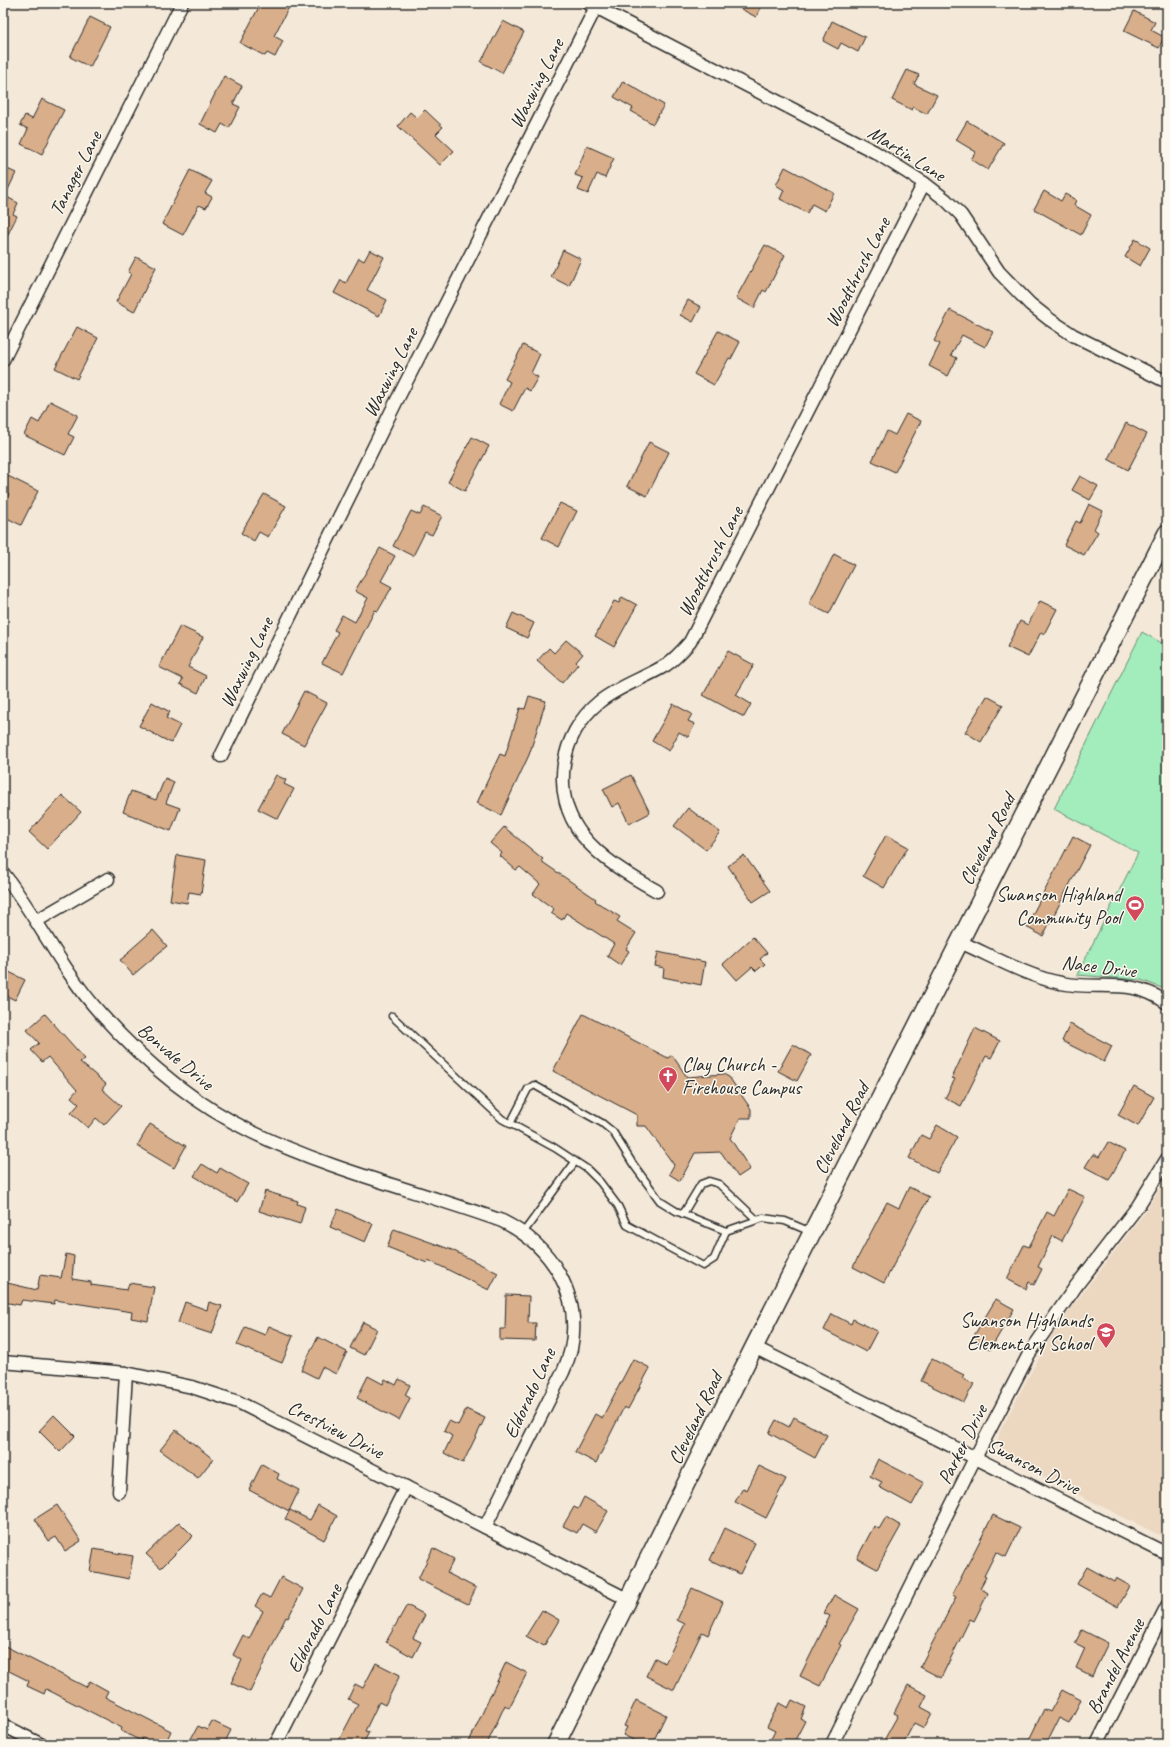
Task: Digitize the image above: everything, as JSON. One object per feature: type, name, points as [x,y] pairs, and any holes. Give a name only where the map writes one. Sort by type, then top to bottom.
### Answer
[{"type":"main road","name":"Cleveland Road","points":[[556,1744],[754,1347],[1167,533]]},
{"type":"street","name":"Tanager Lane","points":[[3,360],[182,3]]},
{"type":"street","name":"Martin Lane","points":[[592,5],[875,152],[924,183],[946,200],[961,215],[999,272],[1036,309],[1073,334],[1167,382]]},
{"type":"street","name":"Waxwing Lane","points":[[221,756],[592,5]]},
{"type":"street","name":"Woodthrush Lane","points":[[657,890],[618,867],[598,852],[582,835],[573,821],[566,805],[562,783],[564,761],[568,746],[576,727],[587,713],[600,701],[667,664],[690,642],[924,183]]},
{"type":"street","name":"Bonvale Drive","points":[[3,873],[74,980],[100,1012],[125,1039],[162,1074],[202,1103],[250,1131],[288,1149],[390,1184]]},
{"type":"street","points":[[36,921],[108,879]]},
{"type":"street","name":"Nace Drive","points":[[960,942],[1008,964],[1060,983],[1081,986],[1104,984],[1126,986],[1140,989],[1160,998],[1167,1003]]},
{"type":"street","name":"Parker Drive","points":[[832,1744],[975,1458],[1030,1354],[1076,1286],[1138,1206],[1167,1159]]},
{"type":"street","name":"Eldorado Lane","points":[[390,1184],[497,1219],[523,1233],[545,1253],[556,1267],[566,1286],[571,1300],[573,1317],[572,1342],[563,1372],[485,1527]]},
{"type":"street","name":"Swanson Drive","points":[[754,1347],[1167,1554]]},
{"type":"street","name":"Crestview Drive","points":[[3,1362],[126,1373],[192,1387],[238,1402],[629,1600]]},
{"type":"street","points":[[119,1492],[126,1373]]},
{"type":"street","name":"Eldorado Lane","points":[[276,1744],[406,1487]]},
{"type":"street","name":"Brandel Avenue","points":[[1097,1744],[1167,1606]]},
{"type":"street","points":[[3,1725],[17,1739],[40,1744]]},
{"type":"lane","points":[[392,1016],[502,1120],[554,1148],[587,1169],[600,1182],[618,1206],[627,1225],[703,1266],[714,1259],[726,1231]]},
{"type":"lane","points":[[510,1124],[528,1089],[534,1084],[602,1123],[612,1132],[660,1201],[683,1214],[726,1231],[763,1218],[785,1221],[812,1233]]},
{"type":"lane","points":[[523,1233],[575,1162]]},
{"type":"lane","points":[[683,1214],[700,1184],[708,1181],[719,1184],[757,1220]]},
{"type":"shaded area","name":"Swanson Highlands Elementary School","points":[[1167,1176],[1167,1539],[1003,1457],[997,1446],[1000,1431],[1058,1325],[1145,1212]]},
{"type":"green space","points":[[1142,632],[1167,646],[1167,990],[1141,980],[1077,975],[1138,853],[1054,809]]},
{"type":"building","points":[[261,3],[291,3],[274,36],[283,41],[275,57],[267,53],[265,56],[240,43]]},
{"type":"building","points":[[730,3],[763,3],[756,17]]},
{"type":"building","points":[[1134,11],[1155,22],[1151,30],[1164,37],[1159,48],[1124,31]]},
{"type":"building","points":[[90,17],[110,27],[90,67],[70,57]]},
{"type":"building","points":[[503,21],[524,32],[502,73],[481,62]]},
{"type":"building","points":[[832,21],[865,37],[858,52],[841,43],[838,49],[823,41]]},
{"type":"building","points":[[907,70],[919,75],[914,84],[937,95],[927,114],[913,107],[912,110],[892,100]]},
{"type":"building","points":[[224,76],[242,86],[233,104],[240,107],[229,128],[222,124],[217,133],[200,124]]},
{"type":"building","points":[[623,81],[664,105],[653,124],[631,111],[633,108],[614,97]]},
{"type":"building","points":[[42,99],[64,110],[42,154],[21,144],[28,129],[20,125],[25,115],[32,119]]},
{"type":"building","points":[[425,110],[443,127],[436,134],[454,151],[440,165],[398,126],[410,112],[417,118]]},
{"type":"building","points":[[967,121],[1004,143],[988,170],[971,159],[976,152],[956,140]]},
{"type":"building","points":[[587,146],[614,158],[605,178],[597,174],[588,194],[578,190],[583,178],[575,175]]},
{"type":"building","points":[[3,167],[16,173],[5,196],[18,203],[13,214],[17,216],[3,244]]},
{"type":"building","points":[[785,167],[834,193],[825,211],[812,204],[807,213],[780,199],[784,190],[776,185]]},
{"type":"building","points":[[190,170],[212,181],[205,193],[212,197],[206,208],[199,205],[183,235],[162,224]]},
{"type":"building","points":[[1044,191],[1061,201],[1065,194],[1076,200],[1074,205],[1091,215],[1081,235],[1034,209]]},
{"type":"building","points":[[1135,239],[1150,248],[1140,266],[1125,257]]},
{"type":"building","points":[[765,245],[785,255],[766,292],[763,290],[754,308],[736,298]]},
{"type":"building","points":[[370,250],[384,257],[367,290],[387,300],[379,316],[334,293],[341,280],[346,283],[359,258],[364,261]]},
{"type":"building","points":[[563,250],[581,259],[569,286],[551,277]]},
{"type":"building","points":[[136,257],[156,267],[134,312],[116,302],[131,274],[128,272]]},
{"type":"building","points":[[688,300],[701,307],[693,322],[680,315]]},
{"type":"building","points":[[950,310],[993,332],[985,347],[962,335],[951,355],[957,358],[948,376],[929,366],[940,344],[934,341]]},
{"type":"building","points":[[77,327],[98,338],[77,379],[55,368]]},
{"type":"building","points":[[718,331],[740,342],[714,385],[694,374]]},
{"type":"building","points":[[523,345],[540,354],[531,373],[538,377],[530,391],[525,388],[513,411],[499,404],[510,382],[505,379]]},
{"type":"building","points":[[50,401],[78,415],[68,434],[74,437],[65,455],[24,435],[32,419],[39,423]]},
{"type":"building","points":[[906,414],[921,421],[895,472],[872,461],[887,431],[895,435]]},
{"type":"building","points":[[1126,423],[1147,434],[1128,470],[1108,459]]},
{"type":"building","points":[[472,437],[489,446],[465,491],[448,482]]},
{"type":"building","points":[[649,442],[669,452],[647,496],[627,486]]},
{"type":"building","points":[[8,476],[38,491],[21,525],[3,516],[3,505],[9,494],[3,491],[3,486]]},
{"type":"building","points":[[1080,476],[1098,486],[1090,500],[1072,490]]},
{"type":"building","points":[[264,494],[286,506],[268,537],[259,532],[254,541],[241,533]]},
{"type":"building","points":[[560,503],[577,511],[559,547],[542,538]]},
{"type":"building","points":[[1089,504],[1103,511],[1094,529],[1098,532],[1084,555],[1064,545],[1076,521],[1080,523]]},
{"type":"building","points":[[424,507],[442,516],[432,535],[425,532],[413,556],[393,546],[411,511],[420,515]]},
{"type":"building","points":[[380,548],[395,556],[381,581],[392,587],[378,611],[375,610],[343,673],[322,663],[338,632],[334,630],[342,615],[355,622],[368,598],[355,591]]},
{"type":"building","points":[[834,554],[854,565],[829,614],[809,604]]},
{"type":"building","points":[[622,597],[637,605],[614,647],[595,636],[614,601],[619,603]]},
{"type":"building","points":[[1040,601],[1057,609],[1044,634],[1041,632],[1028,657],[1007,647],[1020,621],[1028,625]]},
{"type":"building","points":[[513,613],[534,623],[527,638],[506,628]]},
{"type":"building","points":[[180,626],[203,637],[188,667],[206,676],[198,693],[180,684],[183,679],[159,667]]},
{"type":"building","points":[[566,640],[583,654],[576,662],[578,664],[562,683],[537,661],[549,648],[554,653]]},
{"type":"building","points":[[728,651],[754,665],[736,695],[751,704],[744,717],[703,695]]},
{"type":"building","points":[[304,691],[327,703],[304,745],[282,734]]},
{"type":"building","points":[[529,696],[546,701],[529,755],[501,815],[477,803],[500,754],[505,756],[520,708],[525,709]]},
{"type":"building","points":[[987,696],[1003,705],[981,742],[965,732]]},
{"type":"building","points":[[152,702],[170,712],[166,718],[180,725],[171,743],[139,726]]},
{"type":"building","points":[[673,704],[692,714],[688,721],[695,724],[688,737],[679,732],[669,751],[652,741]]},
{"type":"building","points":[[276,775],[286,780],[284,784],[294,789],[278,819],[258,809]]},
{"type":"building","points":[[631,775],[650,813],[629,824],[619,803],[612,807],[603,789]]},
{"type":"building","points":[[165,778],[174,782],[166,803],[180,808],[171,831],[123,812],[131,791],[156,800]]},
{"type":"building","points":[[62,795],[81,812],[47,849],[29,832]]},
{"type":"building","points":[[688,808],[720,832],[706,850],[674,826]]},
{"type":"building","points":[[504,827],[543,859],[541,861],[596,899],[595,901],[620,917],[617,921],[636,933],[626,949],[629,951],[620,965],[607,956],[614,944],[566,913],[562,920],[551,913],[554,909],[533,894],[540,884],[520,867],[516,870],[500,856],[502,853],[490,843]]},
{"type":"building","points":[[886,835],[908,847],[884,888],[863,876]]},
{"type":"building","points":[[1073,836],[1090,845],[1043,936],[1026,927]]},
{"type":"building","points":[[177,855],[206,860],[201,894],[189,892],[187,903],[170,900]]},
{"type":"building","points":[[744,855],[770,891],[753,902],[728,866]]},
{"type":"building","points":[[153,930],[167,946],[133,975],[120,960]]},
{"type":"building","points":[[753,937],[767,953],[760,959],[765,964],[756,971],[752,967],[737,980],[723,964]]},
{"type":"building","points":[[658,952],[705,962],[701,985],[663,977],[664,968],[655,966]]},
{"type":"building","points":[[3,969],[25,980],[15,1000],[3,994]]},
{"type":"building","points":[[45,1014],[85,1059],[80,1062],[106,1084],[102,1089],[121,1106],[104,1125],[96,1118],[88,1128],[71,1113],[79,1104],[71,1097],[77,1090],[48,1057],[42,1062],[31,1050],[39,1043],[27,1030]]},
{"type":"building","name":"Clay Church - Firehouse Campus","points":[[583,1014],[668,1058],[672,1055],[687,1077],[723,1074],[729,1077],[751,1109],[751,1118],[740,1118],[730,1138],[750,1169],[738,1177],[721,1152],[695,1153],[680,1181],[669,1174],[674,1165],[646,1126],[637,1126],[637,1115],[553,1071]]},
{"type":"building","points":[[1070,1024],[1112,1046],[1104,1062],[1062,1041]]},
{"type":"building","points":[[975,1028],[1000,1041],[991,1058],[986,1056],[961,1106],[945,1098],[955,1079],[952,1078]]},
{"type":"building","points":[[793,1044],[811,1055],[797,1081],[778,1071]]},
{"type":"building","points":[[1134,1086],[1154,1097],[1138,1126],[1118,1115]]},
{"type":"building","points":[[150,1124],[186,1146],[174,1168],[137,1146]]},
{"type":"building","points":[[937,1125],[957,1137],[937,1173],[909,1158],[921,1135],[929,1139]]},
{"type":"building","points":[[1108,1142],[1125,1151],[1109,1180],[1085,1167],[1093,1154],[1099,1157]]},
{"type":"building","points":[[202,1164],[217,1173],[220,1168],[248,1184],[237,1202],[194,1176]]},
{"type":"building","points":[[909,1187],[929,1197],[884,1283],[853,1267],[887,1202],[899,1208]]},
{"type":"building","points":[[1068,1189],[1085,1197],[1062,1241],[1053,1236],[1038,1267],[1042,1269],[1034,1285],[1029,1282],[1026,1289],[1007,1279],[1024,1245],[1029,1247],[1047,1212],[1054,1216]]},
{"type":"building","points":[[265,1191],[298,1201],[297,1204],[305,1207],[300,1224],[259,1211]]},
{"type":"building","points":[[338,1209],[373,1224],[365,1242],[330,1227]]},
{"type":"building","points":[[394,1229],[452,1250],[498,1273],[489,1290],[428,1260],[427,1263],[387,1247]]},
{"type":"building","points":[[66,1254],[74,1256],[72,1279],[91,1282],[91,1285],[127,1290],[129,1283],[154,1287],[148,1321],[131,1318],[132,1312],[55,1300],[54,1304],[22,1300],[20,1305],[3,1302],[3,1282],[37,1290],[40,1275],[61,1278]]},
{"type":"building","points":[[506,1295],[529,1296],[528,1323],[536,1323],[535,1341],[500,1340],[500,1329],[505,1329]]},
{"type":"building","points":[[996,1299],[1014,1309],[990,1350],[972,1339]]},
{"type":"building","points":[[185,1302],[207,1310],[209,1302],[222,1306],[212,1334],[178,1323]]},
{"type":"building","points":[[832,1314],[851,1324],[853,1319],[877,1331],[866,1352],[824,1330]]},
{"type":"building","points":[[363,1322],[377,1329],[364,1355],[350,1348]]},
{"type":"building","points":[[269,1326],[293,1336],[282,1363],[237,1345],[245,1327],[265,1335]]},
{"type":"building","points":[[318,1337],[347,1352],[336,1374],[322,1367],[317,1378],[301,1370]]},
{"type":"building","points":[[633,1359],[650,1368],[628,1409],[624,1407],[596,1463],[575,1452],[595,1414],[602,1418]]},
{"type":"building","points":[[932,1359],[964,1375],[962,1378],[974,1384],[964,1402],[921,1381]]},
{"type":"building","points":[[368,1376],[383,1384],[385,1379],[396,1385],[399,1379],[410,1385],[405,1395],[410,1398],[399,1420],[357,1398]]},
{"type":"building","points":[[466,1409],[485,1418],[463,1463],[444,1453],[452,1436],[444,1431],[449,1421],[458,1425]]},
{"type":"building","points":[[54,1415],[75,1436],[60,1452],[39,1431]]},
{"type":"building","points":[[794,1417],[827,1435],[815,1458],[769,1433],[776,1420],[789,1427]]},
{"type":"building","points":[[176,1430],[213,1459],[198,1478],[160,1450]]},
{"type":"building","points":[[878,1459],[924,1483],[912,1505],[879,1487],[882,1482],[870,1476]]},
{"type":"building","points":[[262,1464],[279,1474],[277,1479],[299,1490],[289,1511],[249,1490]]},
{"type":"building","points":[[759,1466],[786,1479],[766,1518],[735,1502],[743,1488],[747,1490]]},
{"type":"building","points":[[584,1497],[608,1511],[596,1532],[582,1524],[577,1533],[563,1526],[574,1507],[578,1509]]},
{"type":"building","points":[[57,1505],[81,1541],[65,1551],[56,1537],[49,1541],[35,1519]]},
{"type":"building","points":[[318,1505],[337,1516],[324,1540],[285,1519],[290,1510],[310,1520]]},
{"type":"building","points":[[993,1515],[1020,1528],[1006,1557],[996,1552],[984,1576],[986,1577],[980,1588],[988,1593],[974,1621],[970,1619],[941,1678],[920,1667],[956,1597],[952,1595]]},
{"type":"building","points":[[886,1517],[901,1526],[877,1569],[857,1558],[874,1526],[879,1529]]},
{"type":"building","points":[[179,1522],[193,1536],[161,1568],[146,1554]]},
{"type":"building","points":[[725,1528],[755,1543],[740,1574],[710,1560]]},
{"type":"building","points":[[433,1548],[454,1559],[447,1573],[476,1588],[468,1604],[418,1579]]},
{"type":"building","points":[[94,1549],[133,1556],[129,1579],[90,1571]]},
{"type":"building","points":[[1087,1567],[1114,1582],[1116,1578],[1130,1586],[1118,1607],[1077,1584]]},
{"type":"building","points":[[281,1577],[303,1589],[288,1618],[286,1617],[250,1692],[231,1683],[242,1660],[233,1655],[243,1635],[249,1639],[263,1611],[255,1606],[262,1594],[270,1598]]},
{"type":"building","points":[[692,1588],[723,1602],[708,1635],[702,1632],[674,1690],[646,1676],[655,1658],[665,1663],[685,1624],[677,1620]]},
{"type":"building","points":[[834,1595],[859,1609],[839,1644],[841,1645],[820,1686],[800,1676],[830,1616],[824,1613]]},
{"type":"building","points":[[407,1605],[425,1615],[413,1638],[421,1642],[413,1657],[386,1642]]},
{"type":"building","points":[[542,1610],[559,1620],[544,1646],[526,1636]]},
{"type":"building","points":[[1082,1630],[1108,1643],[1092,1676],[1076,1668],[1085,1648],[1075,1643]]},
{"type":"building","points":[[3,1645],[86,1687],[90,1681],[108,1691],[105,1697],[171,1731],[165,1744],[154,1744],[142,1738],[141,1741],[121,1731],[122,1728],[46,1689],[44,1694],[27,1686],[29,1681],[3,1668]]},
{"type":"building","points":[[506,1662],[527,1673],[509,1708],[505,1705],[487,1744],[468,1744]]},
{"type":"building","points":[[376,1663],[400,1675],[385,1705],[379,1702],[365,1731],[369,1732],[363,1744],[337,1744],[358,1704],[348,1699],[355,1684],[363,1688]]},
{"type":"building","points":[[908,1685],[927,1695],[921,1707],[932,1713],[924,1728],[914,1723],[903,1744],[882,1744],[898,1715],[894,1713]]},
{"type":"building","points":[[1062,1690],[1081,1700],[1069,1723],[1059,1718],[1046,1744],[1027,1744],[1044,1709],[1050,1712]]},
{"type":"building","points":[[636,1700],[666,1715],[652,1744],[642,1744],[623,1735],[627,1727],[624,1726]]},
{"type":"building","points":[[792,1700],[806,1707],[801,1719],[805,1721],[793,1744],[780,1744],[771,1739],[775,1731],[767,1727],[779,1703],[788,1708]]},
{"type":"building","points":[[212,1721],[231,1730],[224,1744],[188,1744],[198,1726],[207,1730]]},
{"type":"place","name":"Swanson Highland Community Pool","points":[[1135,922]]},
{"type":"place","name":"Clay Church - Firehouse Campus","points":[[668,1093]]},
{"type":"place","name":"Swanson Highlands Elementary School","points":[[1106,1349]]}]
